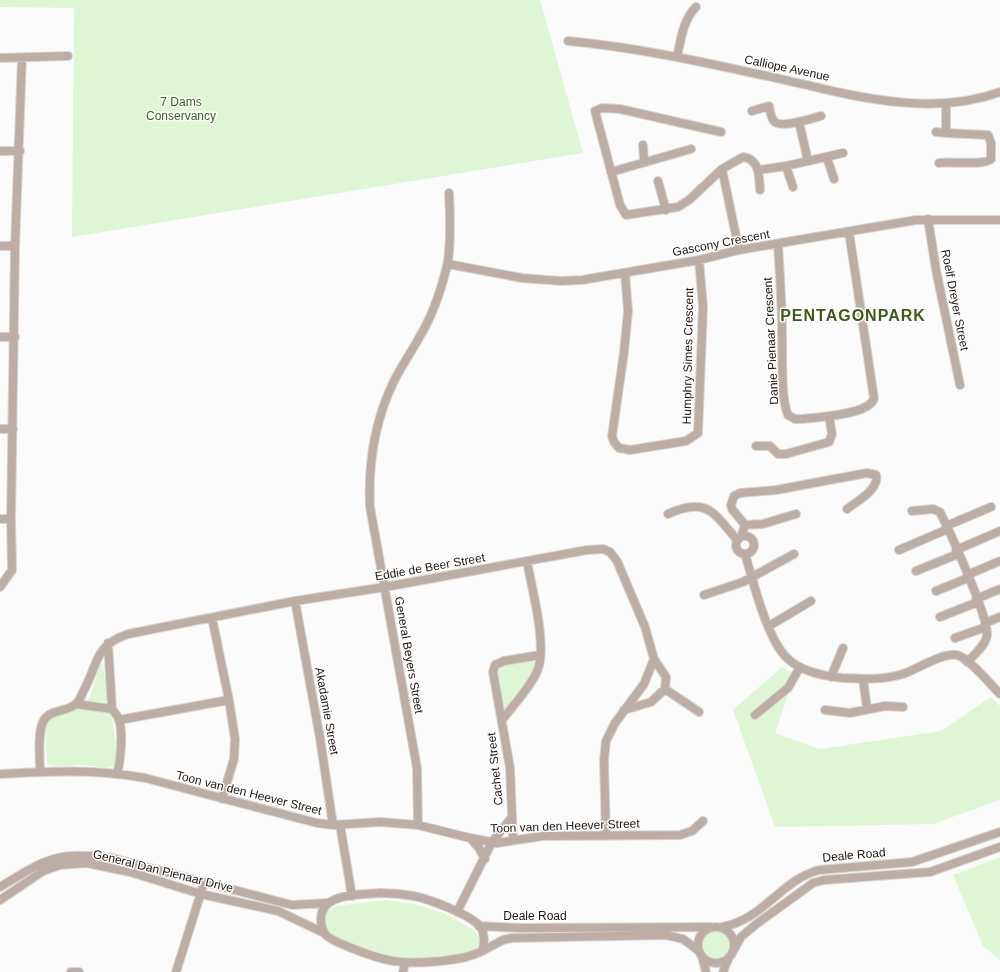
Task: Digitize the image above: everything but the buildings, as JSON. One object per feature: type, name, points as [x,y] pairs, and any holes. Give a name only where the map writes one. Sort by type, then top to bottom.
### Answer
[{"type":"street","points":[[677,57],[685,24],[690,14],[696,7]]},
{"type":"street","name":"Calliope Avenue","points":[[568,41],[628,47],[876,100],[946,104],[975,99],[1000,92]]},
{"type":"street","points":[[0,58],[68,56]]},
{"type":"street","points":[[0,586],[12,570],[11,519],[15,337],[15,246],[20,151],[22,58]]},
{"type":"street","points":[[946,104],[946,133]]},
{"type":"street","points":[[752,111],[772,105],[774,121],[777,124],[799,122],[821,116]]},
{"type":"street","points":[[721,132],[620,110],[597,108],[595,114],[620,205],[626,215],[666,210],[684,203],[722,169],[743,156],[751,160],[759,170],[760,190]]},
{"type":"street","points":[[799,122],[808,161]]},
{"type":"street","points":[[936,132],[988,135],[991,143],[991,159],[986,162],[951,161],[939,163]]},
{"type":"street","points":[[643,145],[644,161]]},
{"type":"street","points":[[611,172],[644,161],[691,149]]},
{"type":"street","points":[[0,151],[20,151]]},
{"type":"street","points":[[759,170],[827,158],[843,153]]},
{"type":"street","points":[[827,158],[834,179]]},
{"type":"street","points":[[786,166],[793,187]]},
{"type":"street","points":[[722,169],[739,250]]},
{"type":"street","points":[[658,181],[666,210]]},
{"type":"street","name":"General Beyers Street","points":[[418,825],[417,768],[370,507],[369,480],[375,437],[379,421],[394,381],[421,336],[431,313],[448,264],[450,215],[449,193]]},
{"type":"street","name":"Gascony Crescent","points":[[448,264],[498,275],[542,280],[582,280],[699,260],[739,250],[778,245],[928,218],[1000,220]]},
{"type":"street","name":"Roelf Dreyer Street","points":[[928,218],[936,270],[960,385]]},
{"type":"street","name":"Danie Pienaar Crescent","points":[[778,245],[786,411],[791,418],[795,419],[828,416],[865,408],[871,405],[874,398],[849,232]]},
{"type":"street","points":[[0,246],[15,246]]},
{"type":"street","name":"Humphry Simes Crescent","points":[[626,273],[627,322],[612,436],[614,442],[619,448],[630,450],[686,441],[698,432],[703,307],[699,260]]},
{"type":"street","points":[[0,337],[15,337]]},
{"type":"street","points":[[756,446],[770,446],[778,454],[786,454],[829,442],[832,434],[828,416]]},
{"type":"street","points":[[0,428],[13,429]]},
{"type":"street","points":[[745,525],[732,510],[731,505],[734,496],[740,493],[776,490],[867,473],[876,475],[877,480],[874,486],[848,509]]},
{"type":"street","points":[[668,514],[679,508],[699,506],[706,507],[712,511],[739,539]]},
{"type":"street","points":[[899,550],[991,507]]},
{"type":"street","points":[[912,511],[937,510],[940,512],[977,600],[986,625],[987,636],[967,662]]},
{"type":"street","points":[[745,525],[763,524],[796,514]]},
{"type":"street","points":[[0,519],[11,519]]},
{"type":"street","points":[[745,525],[736,548],[741,553],[745,554],[769,626],[778,646],[786,658],[800,667],[831,677],[863,680],[901,674],[945,656],[956,655],[967,662],[1000,694]]},
{"type":"street","points":[[916,571],[1000,531]]},
{"type":"street","points":[[739,539],[749,537],[754,542],[753,549],[745,554]]},
{"type":"street","name":"Eddie de Beer Street","points":[[108,643],[128,634],[295,601],[385,587],[587,550],[602,549],[610,552],[618,561],[652,647],[654,659]]},
{"type":"street","points":[[704,595],[743,582],[794,554]]},
{"type":"street","points":[[936,591],[1000,561]]},
{"type":"street","name":"Cachet Street","points":[[502,720],[536,674],[540,664],[538,624],[527,562]]},
{"type":"street","points":[[940,616],[1000,589]]},
{"type":"street","name":"Akadamie Street","points":[[295,601],[320,738],[352,896]]},
{"type":"street","points":[[769,626],[811,601]]},
{"type":"street","points":[[956,638],[1000,617]]},
{"type":"street","points":[[212,618],[229,700],[235,750],[222,799]]},
{"type":"street","points":[[76,704],[87,685],[96,660],[108,643]]},
{"type":"street","points":[[108,643],[112,709],[119,720],[121,754],[117,773]]},
{"type":"street","points":[[831,677],[843,648]]},
{"type":"street","name":"Cachet Street","points":[[513,840],[510,768],[494,682],[493,668],[504,661],[540,655]]},
{"type":"street","points":[[624,710],[651,702],[665,689],[666,678],[654,659]]},
{"type":"street","points":[[606,836],[604,748],[609,732],[644,684],[654,659]]},
{"type":"street","points":[[756,715],[788,688],[800,667]]},
{"type":"street","points":[[863,680],[867,709]]},
{"type":"street","points":[[665,689],[700,712]]},
{"type":"street","points":[[119,720],[229,700]]},
{"type":"street","points":[[40,772],[41,735],[44,720],[48,715],[76,704],[112,709]]},
{"type":"street","points":[[825,710],[850,713],[885,706],[903,707]]},
{"type":"street","name":"Toon van den Heever Street","points":[[0,774],[96,771],[117,773],[145,778],[317,823],[337,825],[380,822],[418,825],[492,842],[543,836],[680,835],[692,831],[703,821]]},
{"type":"street","points":[[457,912],[485,859],[492,842],[512,817]]},
{"type":"street","name":"Deale Road","points":[[722,927],[744,921],[807,873],[819,870],[912,862],[1000,832]]},
{"type":"street","points":[[470,838],[479,848],[485,859]]},
{"type":"street","points":[[981,839],[986,852]]},
{"type":"street","name":"Deale Road","points":[[723,972],[741,937],[804,888],[813,883],[824,880],[930,872],[1000,847]]},
{"type":"street","name":"General Dan Pienaar Drive","points":[[0,887],[28,870],[52,858],[84,855],[112,858],[292,905],[327,903],[338,898],[380,893],[407,895]]},
{"type":"street","points":[[110,868],[112,858]]},
{"type":"street","name":"General Dan Pienaar Drive","points":[[0,900],[43,871],[72,864],[87,863],[130,872],[201,894],[278,911],[324,933],[331,939],[404,968]]},
{"type":"street","points":[[177,972],[204,883]]},
{"type":"street","name":"Deale Road","points":[[407,895],[416,896],[457,912],[479,926],[521,928],[710,927]]},
{"type":"street","points":[[324,933],[321,920],[322,910],[327,903]]},
{"type":"street","points":[[479,926],[484,945],[482,951]]},
{"type":"street","points":[[700,954],[713,962],[725,960],[731,954],[735,945],[731,934],[722,927],[710,927],[701,934],[698,940],[700,954],[706,972]]},
{"type":"street","name":"Deale Road","points":[[404,968],[463,958],[482,951],[503,940],[512,938],[666,935],[683,939],[700,954]]},
{"type":"street","points":[[71,972],[78,972]]},
{"type":"green space","name":"7 Dams Conservancy","points":[[0,0],[540,0],[583,153],[72,237],[74,8],[0,7]]},
{"type":"green space","points":[[533,661],[536,663],[535,668],[508,710],[505,710],[497,676],[497,668],[501,665]]},
{"type":"green space","points":[[103,664],[108,698],[105,703],[88,701],[100,665]]},
{"type":"green space","points":[[782,667],[795,674],[775,733],[820,749],[941,731],[991,697],[1000,706],[1000,800],[933,824],[775,827],[733,710]]},
{"type":"green space","points":[[79,707],[109,712],[112,717],[118,759],[117,765],[107,768],[84,765],[52,766],[47,764],[45,724],[50,717]]},
{"type":"green space","points":[[1000,857],[1000,960],[983,946],[953,875]]},
{"type":"green space","points":[[385,900],[415,904],[444,913],[474,930],[479,938],[479,949],[470,956],[393,961],[335,939],[327,932],[325,921],[327,912],[335,906]]},
{"type":"green space","points":[[717,929],[727,934],[732,944],[727,954],[717,959],[707,954],[702,944],[707,934]]},
{"type":"district","name":"PENTAGONPARK","points":[[853,315]]}]
